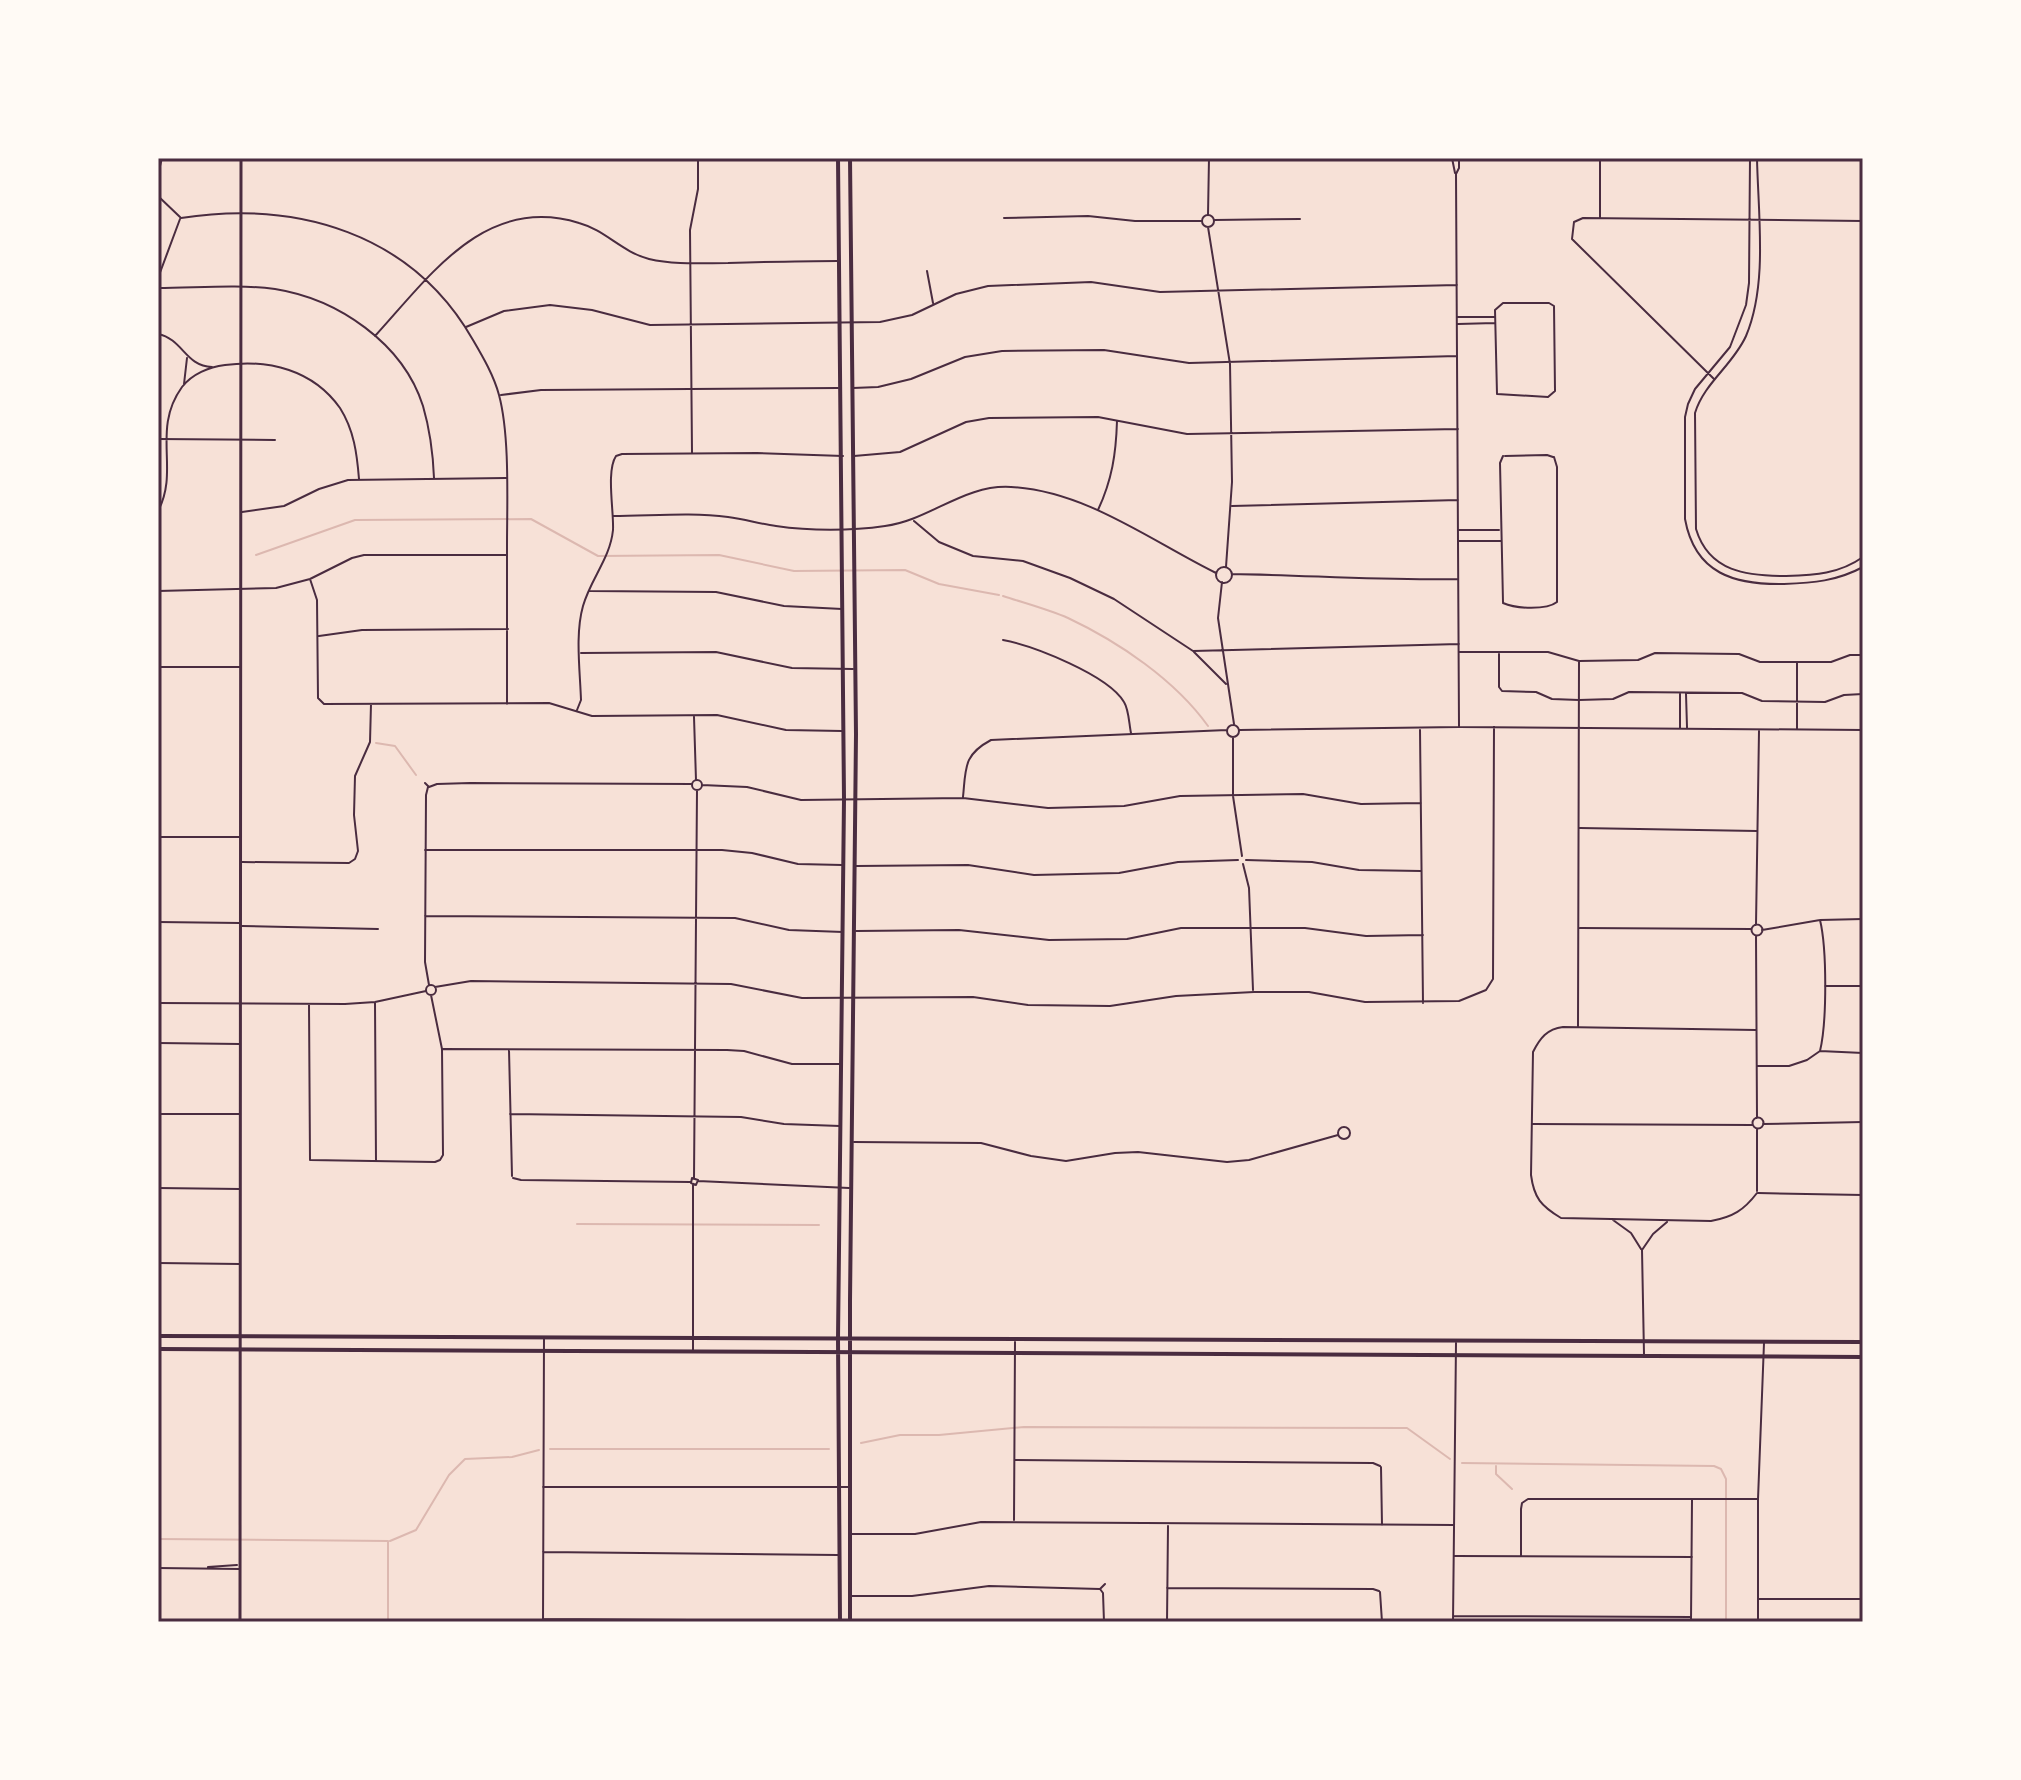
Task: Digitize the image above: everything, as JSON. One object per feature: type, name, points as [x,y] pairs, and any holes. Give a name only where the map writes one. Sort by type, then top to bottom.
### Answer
[{"type":"main road","points":[[838,158],[844,669],[838,1339],[840,1621]]},
{"type":"main road","points":[[850,158],[855,931],[851,1142],[850,1622]]},
{"type":"main road","points":[[158,1336],[1456,1343],[1863,1342]]},
{"type":"main road","points":[[1129,1355],[1130,1341]]},
{"type":"main road","points":[[1293,1342],[1293,1356]]},
{"type":"main road","points":[[158,1349],[1863,1357]]},
{"type":"street","points":[[158,174],[162,158]]},
{"type":"street","points":[[240,1622],[241,158]]},
{"type":"street","points":[[692,453],[690,230],[698,189],[698,158]]},
{"type":"street","points":[[1004,218],[1088,216],[1135,221],[1202,221],[1208,215],[1209,158]]},
{"type":"street","points":[[1452,158],[1452,170],[1456,174]]},
{"type":"street","points":[[1459,158],[1456,174],[1459,727]]},
{"type":"street","points":[[1600,158],[1600,218]]},
{"type":"street","points":[[1750,158],[1749,283],[1744,314],[1730,347],[1691,396],[1685,417],[1685,519],[1689,535],[1699,554],[1713,568],[1730,578],[1758,584],[1827,582],[1863,567]]},
{"type":"street","points":[[1757,158],[1758,288],[1751,321],[1740,348],[1701,396],[1694,420],[1694,520],[1698,536],[1705,549],[1729,570],[1757,576],[1826,574],[1863,557]]},
{"type":"street","points":[[158,196],[181,218]]},
{"type":"street","points":[[181,218],[241,213],[291,216],[331,225],[401,259],[443,296],[466,327],[499,395],[507,478],[507,704]]},
{"type":"street","points":[[1208,215],[1214,220],[1300,219]]},
{"type":"street","points":[[375,336],[460,246],[497,225],[542,216],[582,223],[630,252],[646,258],[690,263],[839,261]]},
{"type":"street","points":[[158,278],[181,218]]},
{"type":"street","points":[[1715,379],[1572,239],[1574,222],[1600,218],[1863,221]]},
{"type":"street","points":[[1208,227],[1214,220]]},
{"type":"street","points":[[1202,221],[1208,227],[1230,362],[1231,506],[1226,567],[1232,574],[1310,574],[1385,581],[1458,579]]},
{"type":"street","points":[[927,271],[933,304]]},
{"type":"street","points":[[466,327],[504,311],[550,305],[592,310],[650,325],[880,322],[912,315],[963,291],[988,286],[1091,282],[1160,292],[1457,285]]},
{"type":"street","points":[[158,288],[271,289],[317,299],[355,320],[396,357],[422,402],[432,448],[434,478]]},
{"type":"street","points":[[1503,303],[1549,303],[1554,306],[1553,395],[1497,394],[1495,317],[1495,310],[1503,303]]},
{"type":"street","points":[[1457,317],[1495,317]]},
{"type":"street","points":[[1457,324],[1495,323]]},
{"type":"street","points":[[158,334],[175,340],[187,357],[198,365],[214,367]]},
{"type":"street","points":[[852,388],[900,382],[963,357],[1002,351],[1104,350],[1164,360],[1230,362],[1457,356]]},
{"type":"street","points":[[158,511],[166,488],[167,414],[184,384],[187,357]]},
{"type":"street","points":[[184,384],[204,370],[241,363],[267,364],[307,378],[339,408],[350,428],[359,479]]},
{"type":"street","points":[[499,395],[541,390],[842,388]]},
{"type":"street","points":[[853,456],[871,457],[900,452],[966,422],[989,418],[1098,417],[1187,434],[1458,429]]},
{"type":"street","points":[[1098,510],[1112,473],[1117,419]]},
{"type":"street","points":[[158,439],[275,440]]},
{"type":"street","points":[[576,711],[581,700],[581,615],[588,591],[610,549],[612,460],[622,454],[843,456]]},
{"type":"street","points":[[1554,457],[1558,454]]},
{"type":"street","points":[[1502,455],[1554,457],[1557,480],[1557,604],[1502,604],[1502,455]]},
{"type":"street","points":[[241,512],[276,508],[329,485],[359,479],[507,478]]},
{"type":"street","points":[[613,516],[714,516],[775,526],[885,526],[913,520],[981,489],[1010,487],[1046,493],[1098,510],[1216,573]]},
{"type":"street","points":[[1231,506],[1458,500]]},
{"type":"street","points":[[913,520],[939,542],[973,556],[1023,561],[1070,578],[1114,599],[1193,651],[1226,685]]},
{"type":"street","points":[[1458,530],[1501,530]]},
{"type":"street","points":[[1458,541],[1501,541]]},
{"type":"street","points":[[158,591],[276,588],[310,579],[364,555],[507,555]]},
{"type":"street","points":[[1226,567],[1216,573],[1217,579],[1222,582],[1230,580],[1232,574]]},
{"type":"street","points":[[310,579],[317,600],[320,702]]},
{"type":"street","points":[[1222,582],[1218,618],[1226,685],[1234,724],[1240,730],[1459,727],[1863,730]]},
{"type":"street","points":[[588,591],[716,592],[784,606],[843,609]]},
{"type":"street","points":[[318,636],[362,630],[508,629]]},
{"type":"street","points":[[1003,640],[1031,646],[1109,685],[1126,704],[1131,733]]},
{"type":"street","points":[[1193,651],[1459,644]]},
{"type":"street","points":[[580,653],[716,652],[792,668],[854,669]]},
{"type":"street","points":[[1459,652],[1548,652],[1579,661],[1638,660],[1655,653],[1739,654],[1760,662],[1831,662],[1850,655],[1863,655]]},
{"type":"street","points":[[1499,653],[1499,687],[1502,691],[1536,692],[1552,699],[1613,699],[1629,692],[1742,693],[1762,701],[1825,702],[1844,695],[1863,694]]},
{"type":"street","points":[[1578,1027],[1579,661]]},
{"type":"street","points":[[1797,662],[1797,730]]},
{"type":"street","points":[[158,667],[240,667]]},
{"type":"street","points":[[1680,693],[1680,728]]},
{"type":"street","points":[[1686,693],[1687,729]]},
{"type":"street","points":[[316,705],[320,702],[549,703],[599,716],[729,717],[800,731],[844,731]]},
{"type":"street","points":[[241,862],[349,863],[355,859],[358,851],[354,815],[355,776],[370,742],[371,704]]},
{"type":"street","points":[[426,991],[429,985],[425,962],[425,850],[426,795],[429,787],[459,783],[692,784],[696,780],[694,715]]},
{"type":"street","points":[[1227,730],[1234,724]]},
{"type":"street","points":[[429,985],[435,987],[471,981],[731,984],[786,997],[973,997],[1028,1005],[1110,1006],[1176,996],[1254,992],[1309,992],[1365,1002],[1459,1001],[1488,989],[1493,979],[1494,727]]},
{"type":"street","points":[[1420,728],[1423,1003]]},
{"type":"street","points":[[963,798],[966,765],[971,754],[991,740],[1227,730]]},
{"type":"street","points":[[1227,730],[1233,737],[1233,796],[1242,856],[1246,860],[1312,862],[1359,870],[1421,871]]},
{"type":"street","points":[[1233,737],[1240,730]]},
{"type":"street","points":[[1756,925],[1759,730]]},
{"type":"street","points":[[696,780],[702,785],[747,787],[801,800],[963,798],[1048,808],[1124,806],[1180,796],[1303,794],[1361,804],[1421,803]]},
{"type":"street","points":[[425,783],[429,787]]},
{"type":"street","points":[[692,784],[697,790],[693,1352]]},
{"type":"street","points":[[697,790],[702,785]]},
{"type":"street","points":[[1579,828],[1757,831]]},
{"type":"street","points":[[158,837],[240,837]]},
{"type":"street","points":[[425,850],[735,851],[798,864],[843,865]]},
{"type":"street","points":[[1238,860],[1242,856]]},
{"type":"street","points":[[854,866],[968,865],[1049,875],[1119,873],[1178,862],[1238,860],[1243,864],[1249,888],[1254,992]]},
{"type":"street","points":[[1243,864],[1246,860]]},
{"type":"street","points":[[425,916],[735,918],[789,930],[843,932]]},
{"type":"street","points":[[1756,936],[1762,930],[1820,920],[1863,919]]},
{"type":"street","points":[[1820,920],[1824,986],[1824,1037],[1820,1051]]},
{"type":"street","points":[[158,922],[378,929]]},
{"type":"street","points":[[1579,928],[1751,929],[1756,925]]},
{"type":"street","points":[[1756,925],[1761,926],[1762,930]]},
{"type":"street","points":[[855,931],[959,930],[1049,940],[1127,939],[1181,928],[1305,928],[1366,936],[1423,935]]},
{"type":"street","points":[[1751,929],[1756,936],[1757,1066],[1757,1118],[1752,1125]]},
{"type":"street","points":[[1824,986],[1863,986]]},
{"type":"street","points":[[431,995],[436,992],[435,987]]},
{"type":"street","points":[[1488,989],[1494,993]]},
{"type":"street","points":[[309,1004],[310,1160],[439,1162],[443,1155],[442,1049],[431,995],[426,991]]},
{"type":"street","points":[[158,1003],[375,1002],[426,991]]},
{"type":"street","points":[[375,1002],[376,1162]]},
{"type":"street","points":[[1756,1030],[1578,1027],[1550,1030],[1537,1043],[1532,1062],[1534,1194],[1543,1208],[1561,1218],[1668,1222],[1730,1218],[1757,1193],[1757,1129]]},
{"type":"street","points":[[158,1043],[240,1044]]},
{"type":"street","points":[[442,1049],[744,1051],[792,1064],[840,1064]]},
{"type":"street","points":[[509,1049],[512,1178],[692,1184]]},
{"type":"street","points":[[1757,1066],[1789,1066],[1807,1060],[1820,1051],[1863,1053]]},
{"type":"street","points":[[158,1114],[240,1114]]},
{"type":"street","points":[[510,1114],[741,1117],[784,1124],[841,1126]]},
{"type":"street","points":[[1757,1118],[1762,1119],[1763,1124]]},
{"type":"street","points":[[1757,1129],[1763,1124],[1863,1122]]},
{"type":"street","points":[[1532,1124],[1752,1125],[1757,1129]]},
{"type":"street","points":[[851,1142],[981,1143],[1066,1161],[1138,1152],[1227,1162],[1249,1160],[1338,1135]]},
{"type":"street","points":[[692,1184],[696,1179]]},
{"type":"street","points":[[696,1179],[851,1188]]},
{"type":"street","points":[[158,1188],[240,1189]]},
{"type":"street","points":[[1757,1193],[1863,1195]]},
{"type":"street","points":[[1612,1220],[1631,1233],[1642,1250],[1644,1357]]},
{"type":"street","points":[[1642,1250],[1653,1234],[1668,1222]]},
{"type":"street","points":[[158,1263],[240,1264]]},
{"type":"street","points":[[544,1336],[543,1620],[840,1621]]},
{"type":"street","points":[[1014,1522],[1015,1341]]},
{"type":"street","points":[[1758,1622],[1758,1499],[1764,1342]]},
{"type":"street","points":[[1453,1622],[1456,1343]]},
{"type":"street","points":[[1015,1460],[1373,1463],[1380,1466],[1383,1473],[1382,1525]]},
{"type":"street","points":[[1380,1466],[1385,1461]]},
{"type":"street","points":[[543,1487],[850,1487]]},
{"type":"street","points":[[1519,1496],[1524,1500],[1758,1499]]},
{"type":"street","points":[[1453,1616],[1691,1620],[1692,1499]]},
{"type":"street","points":[[1521,1556],[1521,1509],[1524,1500]]},
{"type":"street","points":[[850,1534],[915,1534],[981,1522],[1454,1525]]},
{"type":"street","points":[[1167,1622],[1168,1525]]},
{"type":"street","points":[[543,1552],[840,1555]]},
{"type":"street","points":[[1454,1556],[1692,1557]]},
{"type":"street","points":[[158,1568],[240,1567]]},
{"type":"street","points":[[851,1596],[912,1596],[989,1586],[1100,1589],[1105,1584]]},
{"type":"street","points":[[1379,1591],[1385,1586]]},
{"type":"street","points":[[1167,1588],[1379,1591]]},
{"type":"street","points":[[1100,1589],[1103,1593],[1104,1622]]},
{"type":"street","points":[[1379,1591],[1382,1622]]},
{"type":"street","points":[[1758,1599],[1863,1599]]},
{"type":"waterway","points":[[256,555],[355,520],[531,519],[598,556],[719,555],[794,571],[905,570],[939,584],[999,595]]},
{"type":"waterway","points":[[1003,596],[1068,618],[1126,651],[1163,678],[1208,726]]},
{"type":"waterway","points":[[376,743],[395,746],[416,775]]},
{"type":"waterway","points":[[577,1224],[819,1225]]},
{"type":"waterway","points":[[861,1443],[900,1435],[939,1435],[1024,1427],[1407,1428],[1450,1459]]},
{"type":"waterway","points":[[550,1449],[829,1449]]},
{"type":"waterway","points":[[390,1541],[416,1530],[449,1475],[465,1459],[512,1457],[539,1450]]},
{"type":"waterway","points":[[1462,1463],[1714,1466],[1721,1469],[1726,1479],[1726,1622]]},
{"type":"waterway","points":[[1496,1466],[1496,1474],[1512,1489]]},
{"type":"waterway","points":[[158,1539],[388,1541],[388,1622]]}]
